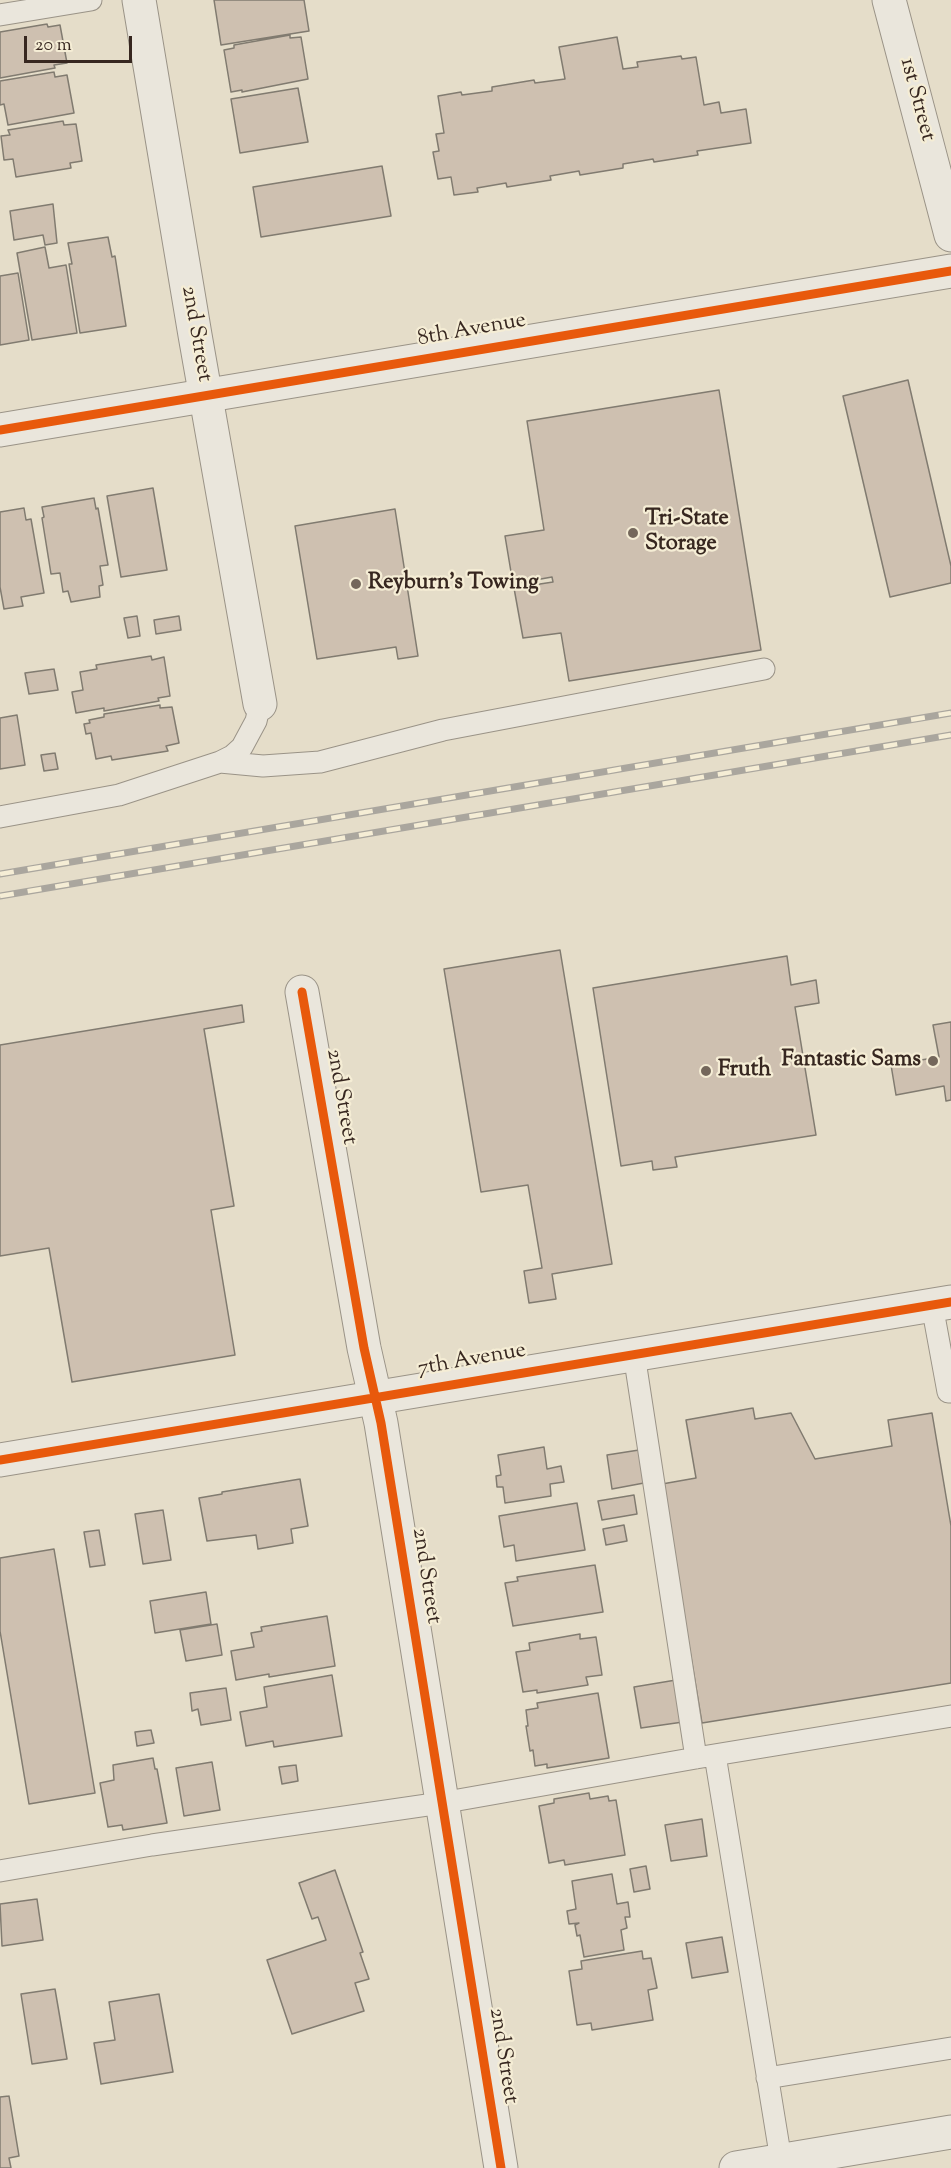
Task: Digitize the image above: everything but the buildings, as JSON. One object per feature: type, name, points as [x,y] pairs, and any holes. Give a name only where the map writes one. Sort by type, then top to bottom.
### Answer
[{"type":"street","name":"2nd Street","points":[[139,0],[260,704]]},
{"type":"street","name":"1st Street","points":[[890,0],[951,235]]},
{"type":"street","name":"8th Avenue","points":[[0,430],[951,271]]},
{"type":"street","name":"2nd Street","points":[[302,992],[364,1348],[381,1423],[501,2168]]},
{"type":"street","name":"7th Avenue","points":[[0,1460],[942,1303]]},
{"type":"street","points":[[736,2168],[951,2132]]},
{"type":"lane","points":[[0,15],[91,0]]},
{"type":"lane","points":[[220,762],[263,766],[320,762],[442,730],[764,669]]},
{"type":"lane","points":[[0,817],[119,795],[220,762],[232,756],[242,747],[256,721],[260,704]]},
{"type":"lane","points":[[942,1303],[950,1393]]},
{"type":"lane","points":[[634,1354],[706,1757],[782,2160]]},
{"type":"lane","points":[[0,1871],[164,1843],[441,1803],[951,1716]]},
{"type":"lane","points":[[767,2078],[951,2048]]},
{"type":"railway","points":[[0,874],[951,713]]},
{"type":"railway","points":[[0,896],[951,735]]},
{"type":"cycle path","points":[[0,430],[951,271]]},
{"type":"cycle path","points":[[302,992],[364,1348],[381,1423],[501,2168]]},
{"type":"cycle path","points":[[0,1460],[951,1302]]},
{"type":"place","name":"Tri-State Storage","points":[[633,533]]},
{"type":"place","name":"Reyburn's Towing","points":[[356,584]]},
{"type":"place","name":"Fantastic Sams","points":[[933,1061]]},
{"type":"place","name":"Fruth","points":[[706,1071]]}]
